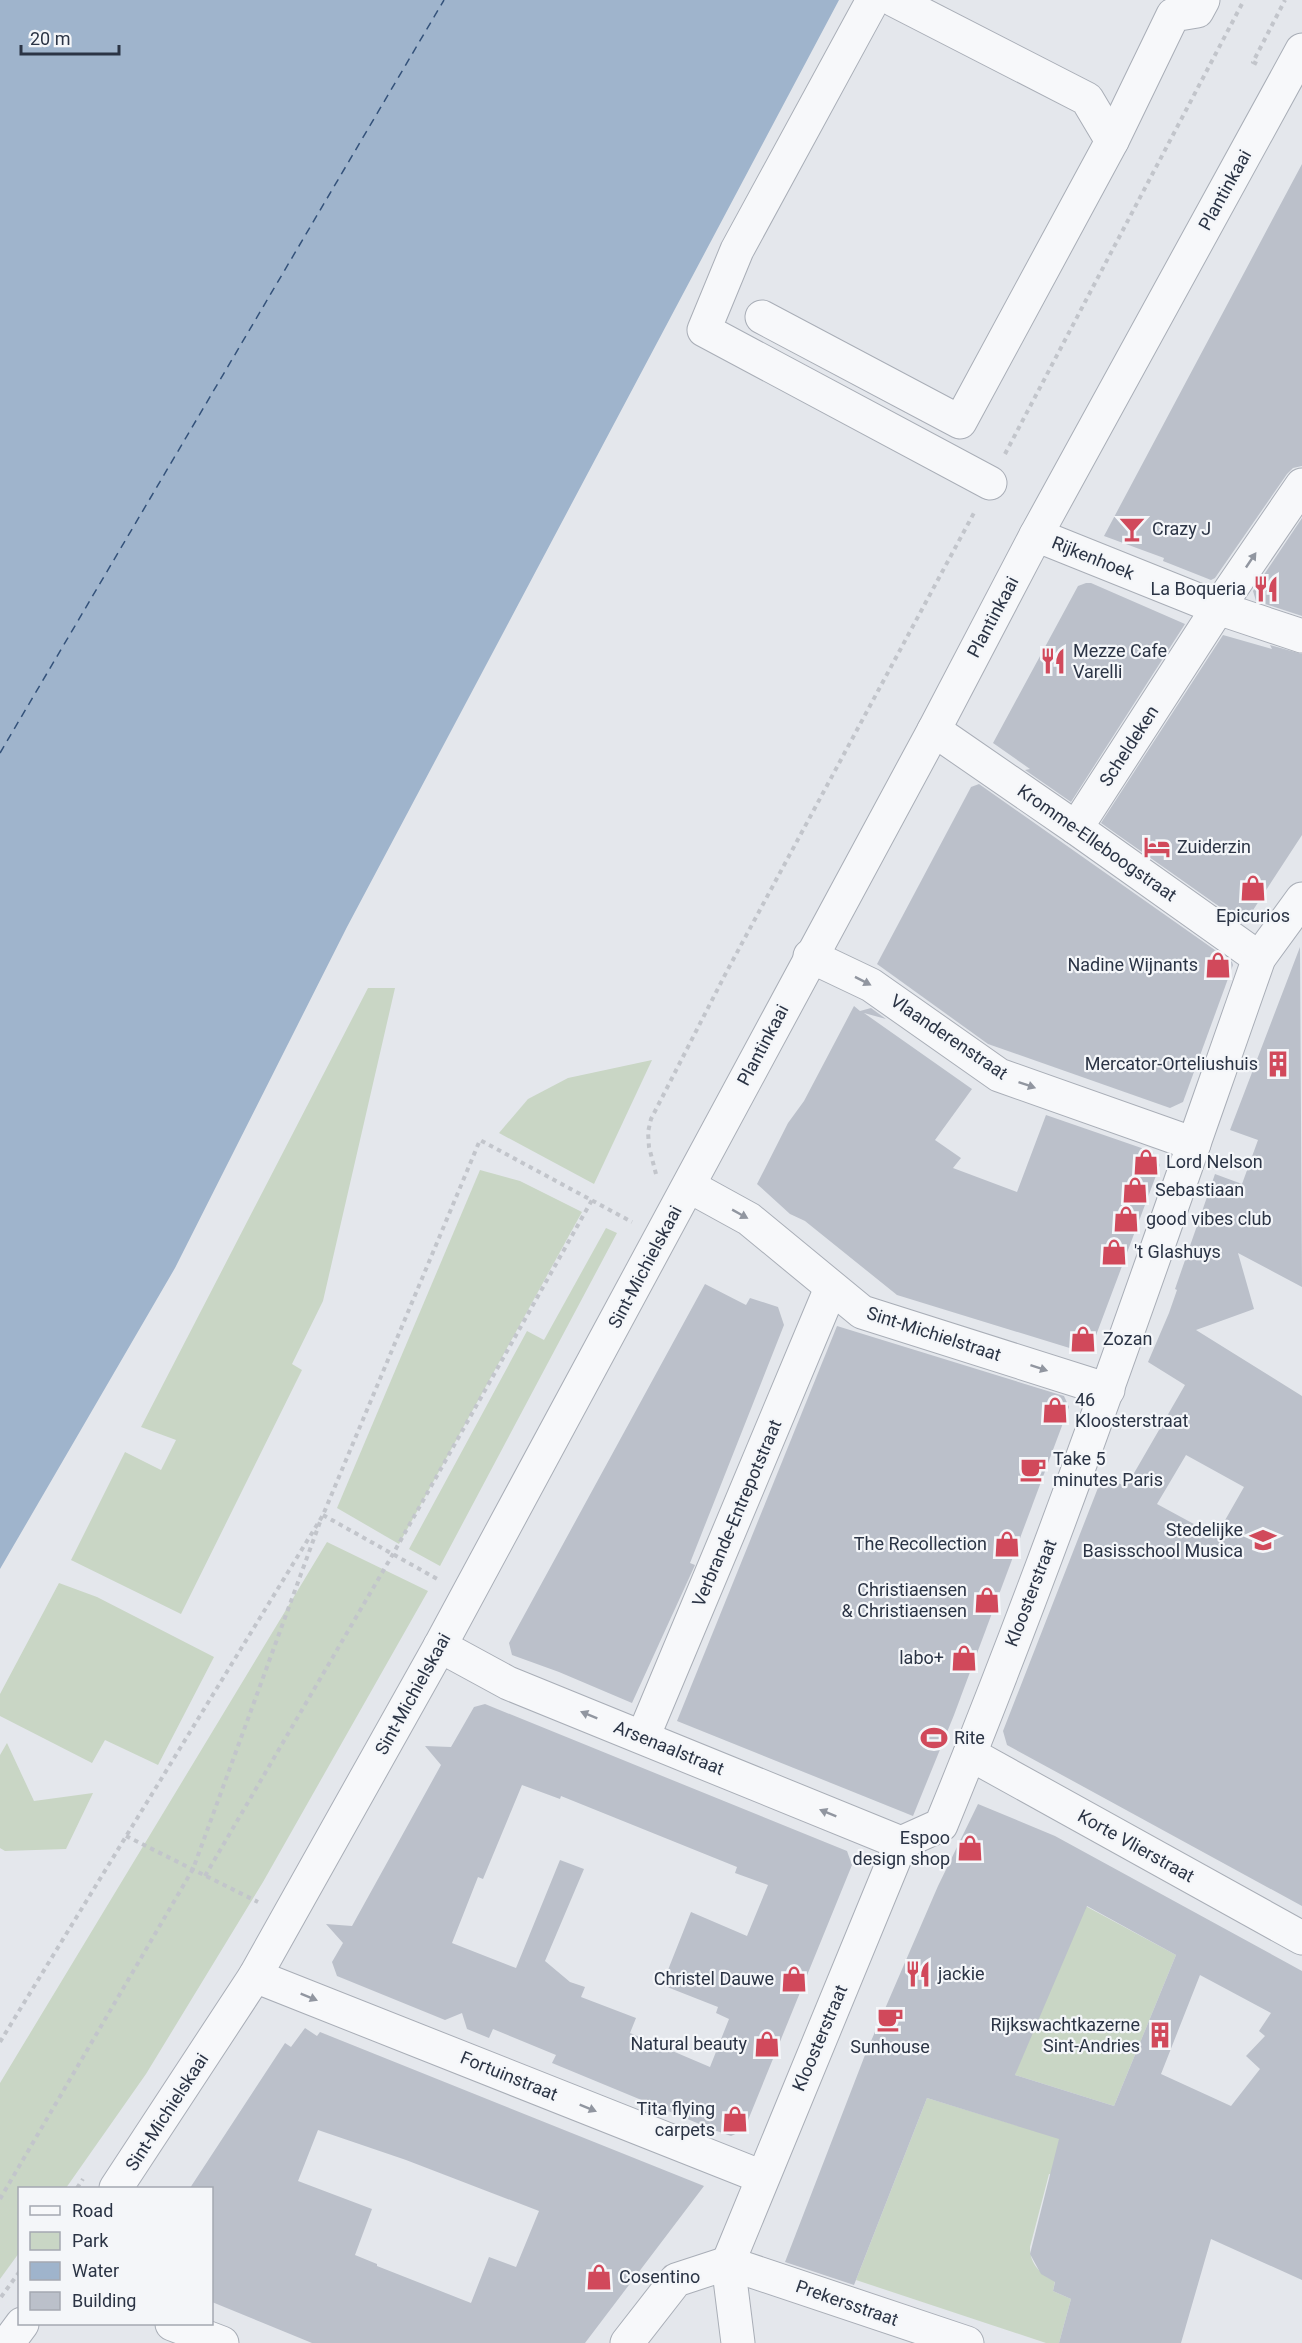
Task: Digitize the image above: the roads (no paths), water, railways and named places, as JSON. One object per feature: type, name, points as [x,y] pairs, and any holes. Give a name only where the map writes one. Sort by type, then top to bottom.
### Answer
[{"type":"street","points":[[873,0],[737,250],[704,330],[990,483]]},
{"type":"street","points":[[894,0],[1087,99],[1112,141]]},
{"type":"street","points":[[762,317],[960,422],[1112,141],[1171,7],[1197,11],[1203,0]]},
{"type":"street","name":"Plantinkaai","points":[[688,1186],[810,956],[934,730],[1036,535],[1302,50]]},
{"type":"street","name":"Scheldeken","points":[[1076,828],[1218,608],[1302,485]]},
{"type":"street","name":"Rijkenhoek","points":[[1036,535],[1218,608],[1302,636]]},
{"type":"street","name":"Kromme-Elleboogstraat","points":[[934,730],[1259,957]]},
{"type":"street","name":"Kloosterstraat","points":[[738,2343],[728,2263],[902,1843],[941,1825],[1107,1390],[1259,957],[1302,899]]},
{"type":"street","name":"Vlaanderenstraat","points":[[810,956],[871,985],[999,1075],[1194,1144]]},
{"type":"street","name":"Sint-Michielstraat","points":[[688,1186],[749,1220],[862,1312],[1107,1390]]},
{"type":"street","name":"Sint-Michielskaai","points":[[117,2187],[255,1976],[276,1912],[440,1646],[688,1186]]},
{"type":"street","name":"Verbrande-Entrepotstraat","points":[[643,1737],[831,1288]]},
{"type":"street","name":"Arsenaalstraat","points":[[440,1646],[508,1683],[902,1843]]},
{"type":"street","name":"Korte Vlierstraat","points":[[970,1754],[1302,1938]]},
{"type":"street","name":"Fortuinstraat","points":[[255,1976],[762,2177]]},
{"type":"street","points":[[627,2343],[676,2280],[728,2263]]},
{"type":"street","name":"Prekersstraat","points":[[728,2263],[967,2343]]},
{"type":"street","points":[[8,2343],[21,2325]]},
{"type":"street","points":[[175,2325],[222,2343]]},
{"type":"water","points":[[0,0],[839,0],[347,927],[175,1268],[0,1569]]},
{"type":"place","name":"Crazy J","points":[[1132,529]]},
{"type":"place","name":"La Boqueria","points":[[1266,589]]},
{"type":"place","name":"Mezze Cafe Varelli","points":[[1053,661]]},
{"type":"place","name":"Zuiderzin","points":[[1157,847]]},
{"type":"place","name":"Epicurios","points":[[1253,888]]},
{"type":"place","name":"Nadine Wijnants","points":[[1218,965]]},
{"type":"place","name":"Mercator-Orteliushuis","points":[[1278,1064]]},
{"type":"place","name":"Lord Nelson","points":[[1146,1162]]},
{"type":"place","name":"Sebastiaan","points":[[1135,1190]]},
{"type":"place","name":"good vibes club","points":[[1126,1219]]},
{"type":"place","name":"'t Glashuys","points":[[1114,1252]]},
{"type":"place","name":"Zozan","points":[[1083,1339]]},
{"type":"place","name":"46 Kloosterstraat","points":[[1055,1410]]},
{"type":"place","name":"Take 5 minutes Paris","points":[[1033,1469]]},
{"type":"place","name":"Stedelijke Basisschool Musica","points":[[1263,1540]]},
{"type":"place","name":"The Recollection","points":[[1007,1544]]},
{"type":"place","name":"Christiaensen & Christiaensen","points":[[987,1600]]},
{"type":"place","name":"labo+","points":[[964,1658]]},
{"type":"place","name":"Rite","points":[[934,1738]]},
{"type":"place","name":"Espoo design shop","points":[[970,1848]]},
{"type":"place","name":"jackie","points":[[918,1974]]},
{"type":"place","name":"Christel Dauwe","points":[[794,1979]]},
{"type":"place","name":"Sunhouse","points":[[890,2019]]},
{"type":"place","name":"Rijkswachtkazerne Sint-Andries","points":[[1160,2035]]},
{"type":"place","name":"Natural beauty","points":[[767,2044]]},
{"type":"place","name":"Tita flying carpets","points":[[735,2119]]},
{"type":"place","name":"Cosentino","points":[[599,2277]]}]
